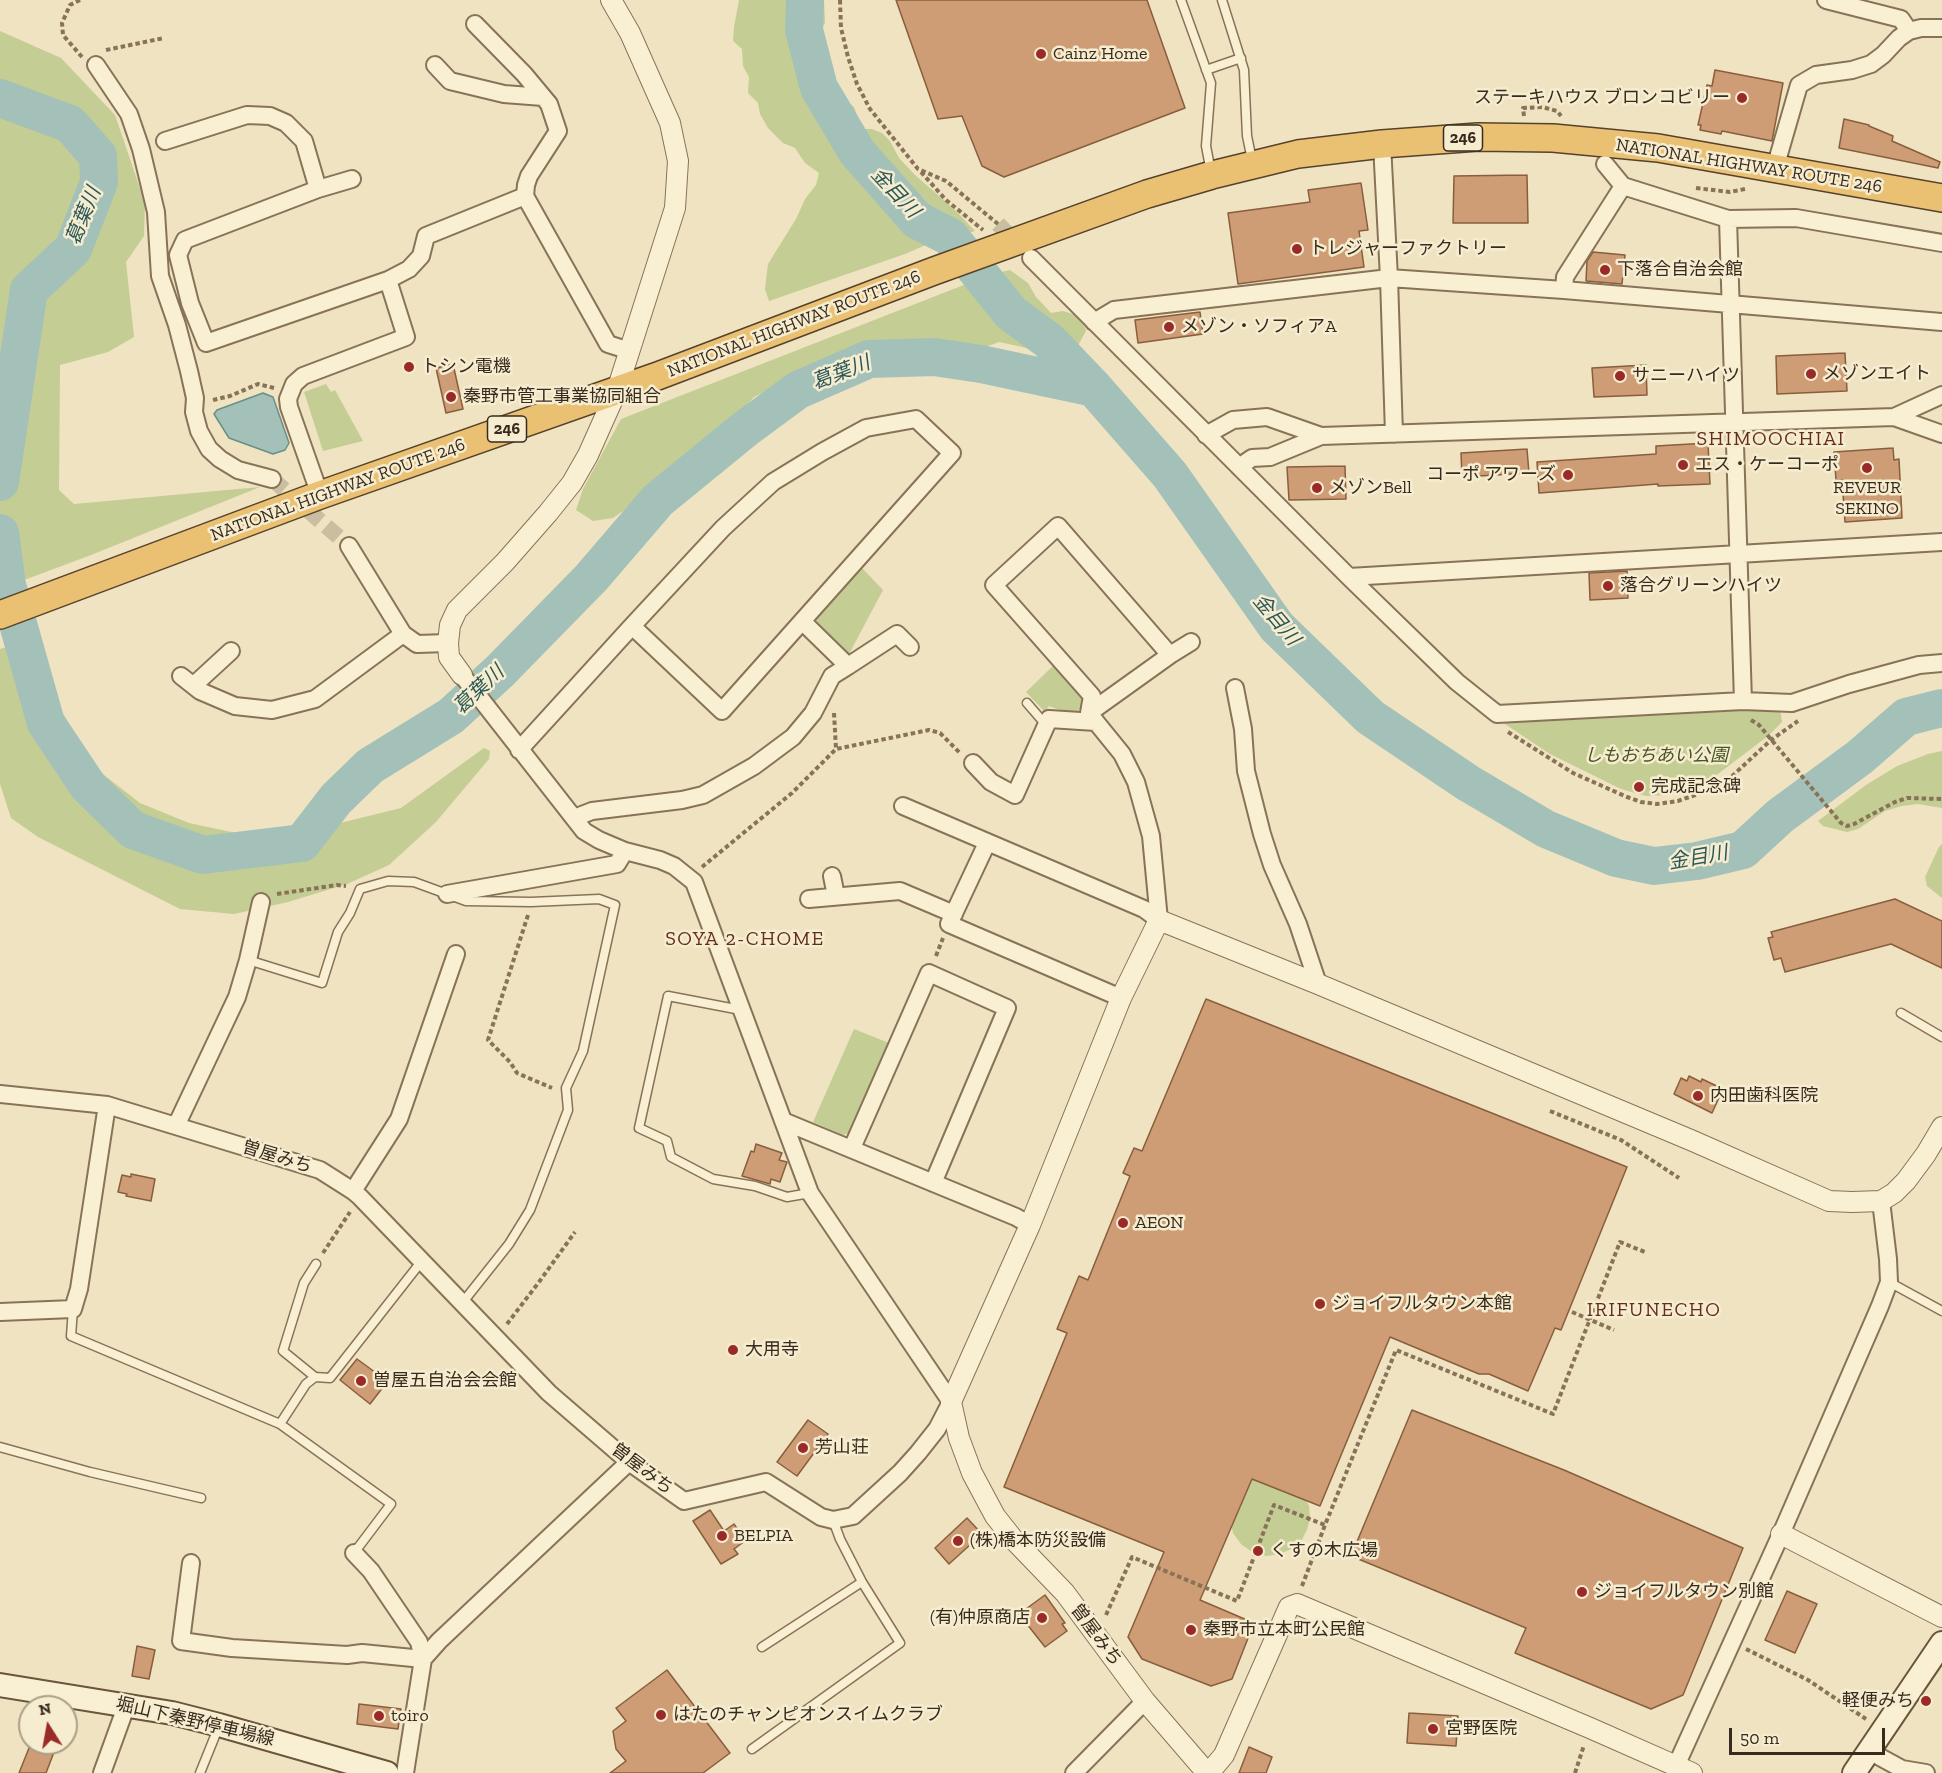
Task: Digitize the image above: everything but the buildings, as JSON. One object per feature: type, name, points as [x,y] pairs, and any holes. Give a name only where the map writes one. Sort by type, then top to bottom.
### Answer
[{"type":"highway","name":"NATIONAL HIGHWAY ROUTE 246","points":[[0,615],[320,495],[617,390],[934,272],[997,241],[1147,194],[1298,154],[1382,144],[1478,137],[1552,138],[1659,148],[1942,198]]},
{"type":"main road","points":[[1854,1773],[1942,1642]]},
{"type":"main road","name":"堀山下秦野停車場線","points":[[0,1685],[127,1704],[219,1725],[376,1772]]},
{"type":"street","points":[[611,0],[630,33],[670,123],[678,161],[675,208],[617,390],[591,448],[572,483],[505,562],[457,610],[450,625],[449,657],[584,831],[599,840],[674,866],[689,877],[699,893],[810,1193],[844,1254],[951,1402]]},
{"type":"street","points":[[1826,0],[1901,19],[1909,31]]},
{"type":"street","points":[[476,24],[549,104],[558,131],[529,176],[525,196],[608,344],[630,351]]},
{"type":"street","points":[[1775,168],[1799,85],[1816,75],[1852,70],[1871,64],[1909,31],[1921,28],[1942,28]]},
{"type":"street","points":[[96,57],[129,114],[141,149],[156,212],[160,276],[195,398],[194,412],[200,432],[209,449],[220,459],[238,470],[272,480]]},
{"type":"street","points":[[435,65],[450,81],[504,93],[543,96]]},
{"type":"street","points":[[165,141],[247,115],[270,116],[286,123],[304,141],[318,189]]},
{"type":"street","points":[[1382,144],[1394,434]]},
{"type":"street","points":[[1605,164],[1623,186],[1728,219],[1796,218],[1942,243]]},
{"type":"street","points":[[351,179],[318,189],[185,240],[178,255],[190,303],[206,343],[388,280],[409,269],[421,256],[426,236],[525,196]]},
{"type":"street","points":[[1564,290],[1565,278],[1623,186]]},
{"type":"street","points":[[1728,219],[1743,701]]},
{"type":"street","points":[[1031,258],[1349,577],[1457,681],[1497,714],[1743,701],[1792,703],[1849,684],[1919,665],[1942,663]]},
{"type":"street","points":[[1094,322],[1114,310],[1389,278],[1564,290],[1942,322]]},
{"type":"street","points":[[320,495],[288,399],[294,384],[303,376],[406,337],[388,280]]},
{"type":"street","points":[[171,309],[190,303]]},
{"type":"street","points":[[1894,417],[1942,394]]},
{"type":"street","points":[[1206,435],[1233,420],[1267,417],[1322,436]]},
{"type":"street","points":[[1239,467],[1252,458],[1270,457],[1322,436],[1894,417],[1942,434]]},
{"type":"street","points":[[519,750],[632,626],[723,528],[773,482],[866,428],[916,419],[952,453],[722,711],[632,626]]},
{"type":"street","points":[[833,1520],[853,1516],[900,1473],[937,1429],[1030,1225],[1121,998],[1159,920],[1151,836],[1136,782],[1122,754],[1093,718],[1092,696],[994,585],[1058,526],[1170,655]]},
{"type":"street","points":[[1349,577],[1942,542]]},
{"type":"street","points":[[349,546],[403,634],[417,644],[448,643]]},
{"type":"street","points":[[802,621],[848,666]]},
{"type":"street","points":[[231,651],[188,681],[200,691],[236,706],[272,710],[315,699],[403,634]]},
{"type":"street","points":[[574,819],[592,811],[682,800],[703,795],[754,766],[793,737],[813,713],[832,676],[897,634],[910,647]]},
{"type":"street","points":[[973,763],[991,782],[1015,795],[1049,719],[1093,718],[1170,655],[1191,642]]},
{"type":"street","points":[[1235,688],[1243,729],[1246,771],[1262,834],[1272,865],[1298,924],[1318,984]]},
{"type":"street","points":[[903,807],[1144,909],[1159,920],[1693,1141],[1828,1201],[1881,1201],[1894,1193],[1926,1154],[1942,1127]]},
{"type":"street","points":[[951,919],[987,843]]},
{"type":"street","points":[[447,894],[617,864],[625,850]]},
{"type":"street","points":[[832,876],[836,896]]},
{"type":"street","points":[[808,899],[900,891],[951,919],[1121,998]]},
{"type":"street","points":[[176,1126],[237,997],[261,902]]},
{"type":"street","points":[[357,1194],[399,1119],[456,954]]},
{"type":"street","points":[[852,1148],[929,973],[1007,1008],[933,1183]]},
{"type":"street","name":"曽屋みち","points":[[0,1094],[107,1105],[320,1170],[357,1194],[549,1393],[629,1462],[684,1501],[766,1482],[821,1517],[833,1520]]},
{"type":"street","points":[[0,1312],[73,1309],[79,1289],[107,1105]]},
{"type":"street","points":[[783,1120],[1016,1217],[1030,1225]]},
{"type":"street","points":[[1208,1773],[1224,1755],[1289,1607],[1297,1604],[1684,1770],[1732,1641],[1880,1306],[1888,1282],[1888,1259],[1881,1201]]},
{"type":"street","name":"曽屋みち","points":[[951,1402],[972,1473],[995,1516],[1014,1540],[1065,1593],[1145,1701],[1208,1773]]},
{"type":"street","points":[[423,1659],[438,1641],[629,1462]]},
{"type":"street","points":[[1781,1534],[1942,1617]]},
{"type":"street","points":[[354,1553],[371,1571],[419,1642],[423,1659],[405,1773]]},
{"type":"street","points":[[191,1563],[181,1641],[232,1648],[347,1655],[362,1653],[423,1659]]},
{"type":"street","points":[[1074,1773],[1145,1701]]},
{"type":"street","points":[[102,1773],[127,1704]]},
{"type":"street","points":[[1869,1751],[1902,1769],[1926,1773]]},
{"type":"lane","points":[[1182,0],[1211,83],[1206,146],[1212,176]]},
{"type":"lane","points":[[1222,0],[1241,58],[1246,82],[1246,135],[1253,166]]},
{"type":"lane","points":[[1206,70],[1241,58]]},
{"type":"lane","points":[[1027,703],[1046,726]]},
{"type":"lane","points":[[248,960],[322,983],[338,932],[350,913],[360,889],[388,881],[414,882],[466,901],[531,902],[599,899],[615,905],[583,1051],[566,1088],[568,1110],[530,1210],[509,1244],[463,1302]]},
{"type":"lane","points":[[741,1010],[668,996],[639,1128],[667,1141],[671,1157],[713,1179],[754,1186],[787,1197],[810,1193]]},
{"type":"lane","points":[[1901,1013],[1942,1037]]},
{"type":"lane","points":[[316,1264],[304,1283],[283,1351],[315,1377],[330,1378],[421,1262]]},
{"type":"lane","points":[[1888,1282],[1942,1311]]},
{"type":"lane","points":[[73,1309],[70,1336],[280,1424],[391,1504],[354,1553]]},
{"type":"lane","points":[[280,1424],[306,1384],[315,1377]]},
{"type":"lane","points":[[0,1447],[90,1472],[201,1498]]},
{"type":"lane","points":[[752,1749],[900,1643],[862,1582],[833,1520]]},
{"type":"lane","points":[[762,1647],[862,1582]]},
{"type":"lane","points":[[200,1773],[219,1725]]},
{"type":"path","points":[[80,0],[70,5],[62,23],[63,35],[80,56],[96,57],[164,38]]},
{"type":"path","points":[[840,0],[841,28],[857,84],[870,109],[946,200],[997,241]]},
{"type":"path","points":[[80,56],[96,57]]},
{"type":"path","points":[[1525,120],[1523,108],[1542,107],[1557,111],[1563,119]]},
{"type":"path","points":[[918,169],[946,180],[997,241]]},
{"type":"path","points":[[195,398],[210,401],[230,396],[258,384],[280,390]]},
{"type":"path","points":[[1497,714],[1496,725],[1573,773],[1626,797],[1657,804],[1678,801],[1729,779],[1771,740]]},
{"type":"path","points":[[1759,725],[1824,804],[1841,823],[1847,826],[1901,800],[1942,799]]},
{"type":"path","points":[[689,877],[792,793],[836,749],[929,730],[940,733],[969,762],[973,763]]},
{"type":"path","points":[[261,902],[265,896],[337,885],[360,889]]},
{"type":"path","points":[[528,916],[488,1040],[510,1062],[517,1073],[567,1095]]},
{"type":"path","points":[[929,973],[951,919]]},
{"type":"path","points":[[1550,1111],[1621,1140],[1679,1178]]},
{"type":"path","points":[[316,1264],[357,1194]]},
{"type":"path","points":[[495,1339],[575,1232]]},
{"type":"path","points":[[1300,1591],[1396,1350],[1553,1414],[1620,1242],[1645,1252]]},
{"type":"path","points":[[1572,1312],[1614,1330]]},
{"type":"path","points":[[1106,1615],[1132,1557],[1237,1600],[1274,1505],[1325,1525]]},
{"type":"path","points":[[1732,1641],[1808,1680],[1884,1729]]},
{"type":"path","points":[[1575,1773],[1590,1728]]},
{"type":"green space","points":[[739,0],[824,0],[825,23],[817,38],[820,49],[835,78],[841,96],[854,107],[862,129],[872,129],[882,133],[890,141],[899,158],[915,175],[975,231],[933,242],[905,254],[769,301],[765,289],[768,264],[796,219],[805,199],[816,185],[819,173],[805,163],[795,148],[783,143],[768,128],[760,114],[758,103],[748,93],[749,77],[743,66],[742,49],[733,41]]},
{"type":"green space","points":[[0,31],[61,58],[115,115],[145,203],[144,236],[126,262],[134,337],[108,352],[60,365],[59,490],[74,504],[260,487],[0,589]]},
{"type":"green space","points":[[1010,270],[1028,283],[1036,297],[1051,313],[1063,311],[1082,317],[1086,331],[1076,349],[1059,355],[999,342],[983,348],[908,341],[857,352],[808,371],[754,397],[704,450],[667,480],[613,518],[593,521],[576,510],[583,489],[621,419],[992,274]]},
{"type":"green space","points":[[326,384],[331,392],[335,390],[363,441],[323,451],[304,392]]},
{"type":"green space","points":[[861,567],[883,590],[849,654],[817,626],[816,615]]},
{"type":"green space","points":[[19,643],[32,657],[83,750],[100,772],[140,803],[189,823],[245,835],[332,825],[401,808],[484,748],[490,751],[489,759],[436,822],[389,865],[347,884],[288,902],[234,914],[180,909],[38,837],[11,818],[0,784],[0,649]]},
{"type":"green space","points":[[1054,665],[1083,697],[1082,707],[1073,715],[1049,706],[1045,712],[1026,692]]},
{"type":"green space","name":"しもおちあい公園","points":[[1780,708],[1782,722],[1768,736],[1710,780],[1688,790],[1668,795],[1646,796],[1621,789],[1550,754],[1502,722]]},
{"type":"green space","points":[[1942,751],[1942,808],[1918,804],[1902,806],[1885,811],[1858,829],[1847,832],[1823,826],[1818,821],[1866,785],[1897,766]]},
{"type":"green space","points":[[1942,844],[1942,898],[1927,886],[1925,877]]},
{"type":"green space","points":[[854,1029],[889,1043],[852,1132],[843,1135],[813,1122]]},
{"type":"green space","points":[[1258,1477],[1303,1494],[1309,1506],[1310,1518],[1301,1541],[1280,1554],[1266,1556],[1252,1552],[1241,1544],[1233,1533],[1230,1520],[1246,1484]]},
{"type":"water","points":[[263,393],[273,397],[289,443],[285,450],[273,454],[229,438],[214,414],[217,410]]},
{"type":"waterway","name":"金目川","points":[[805,0],[804,30],[819,88],[857,152],[917,220],[950,237],[1011,313],[1049,341],[1094,388],[1170,475],[1277,627],[1370,717],[1468,783],[1546,829],[1616,858],[1654,866],[1697,861],[1743,850],[1780,816],[1860,757],[1906,717],[1942,708]]},
{"type":"waterway","name":"葛葉川","points":[[0,98],[70,124],[98,156],[99,182],[73,249],[29,290],[0,482]]},
{"type":"waterway","name":"葛葉川","points":[[0,533],[7,585],[46,723],[88,786],[133,830],[203,855],[302,843],[336,799],[370,766],[451,716],[500,671],[591,578],[658,500],[745,429],[798,390],[869,359],[934,357],[981,364],[1094,388]]},
{"type":"tunnel","points":[[998,224],[1020,246]]},
{"type":"tunnel","points":[[272,479],[349,546]]},
{"type":"place","name":"Cainz Home","points":[[1041,54]]},
{"type":"place","name":"ステーキハウス ブロンコビリー","points":[[1742,98]]},
{"type":"place","name":"トレジャーファクトリー","points":[[1297,249]]},
{"type":"place","name":"下落合自治会館","points":[[1605,270]]},
{"type":"place","name":"メゾン・ソフィアA","points":[[1169,327]]},
{"type":"place","name":"トシン電機","points":[[409,367]]},
{"type":"place","name":"メゾンエイト","points":[[1811,374]]},
{"type":"place","name":"サニーハイツ","points":[[1620,376]]},
{"type":"place","name":"秦野市管工事業協同組合","points":[[451,397]]},
{"type":"place","name":"エス・ケーコーポ","points":[[1683,465]]},
{"type":"place","name":"REVEUR SEKINO","points":[[1867,468]]},
{"type":"place","name":"コーポ アワーズ","points":[[1568,475]]},
{"type":"place","name":"メゾンBell","points":[[1317,488]]},
{"type":"place","name":"落合グリーンハイツ","points":[[1608,586]]},
{"type":"place","name":"完成記念碑","points":[[1639,787]]},
{"type":"place","name":"内田歯科医院","points":[[1698,1096]]},
{"type":"place","name":"AEON","points":[[1123,1223]]},
{"type":"place","name":"ジョイフルタウン本館","points":[[1320,1304]]},
{"type":"place","name":"大用寺","points":[[733,1350]]},
{"type":"place","name":"曽屋五自治会会館","points":[[361,1381]]},
{"type":"place","name":"芳山荘","points":[[803,1448]]},
{"type":"place","name":"BELPIA","points":[[722,1536]]},
{"type":"place","name":"(株)橋本防災設備","points":[[958,1541]]},
{"type":"place","name":"くすの木広場","points":[[1258,1551]]},
{"type":"place","name":"ジョイフルタウン別館","points":[[1582,1592]]},
{"type":"place","name":"(有)仲原商店","points":[[1042,1618]]},
{"type":"place","name":"秦野市立本町公民館","points":[[1191,1630]]},
{"type":"place","name":"軽便みち","points":[[1926,1701]]},
{"type":"place","name":"はたのチャンピオンスイムクラブ","points":[[661,1715]]},
{"type":"place","name":"toiro","points":[[379,1716]]},
{"type":"place","name":"宮野医院","points":[[1433,1729]]},
{"type":"district","name":"SHIMOOCHIAI","points":[[1771,439]]},
{"type":"district","name":"SOYA 2-CHOME","points":[[745,939]]},
{"type":"district","name":"IRIFUNECHO","points":[[1654,1310]]}]
